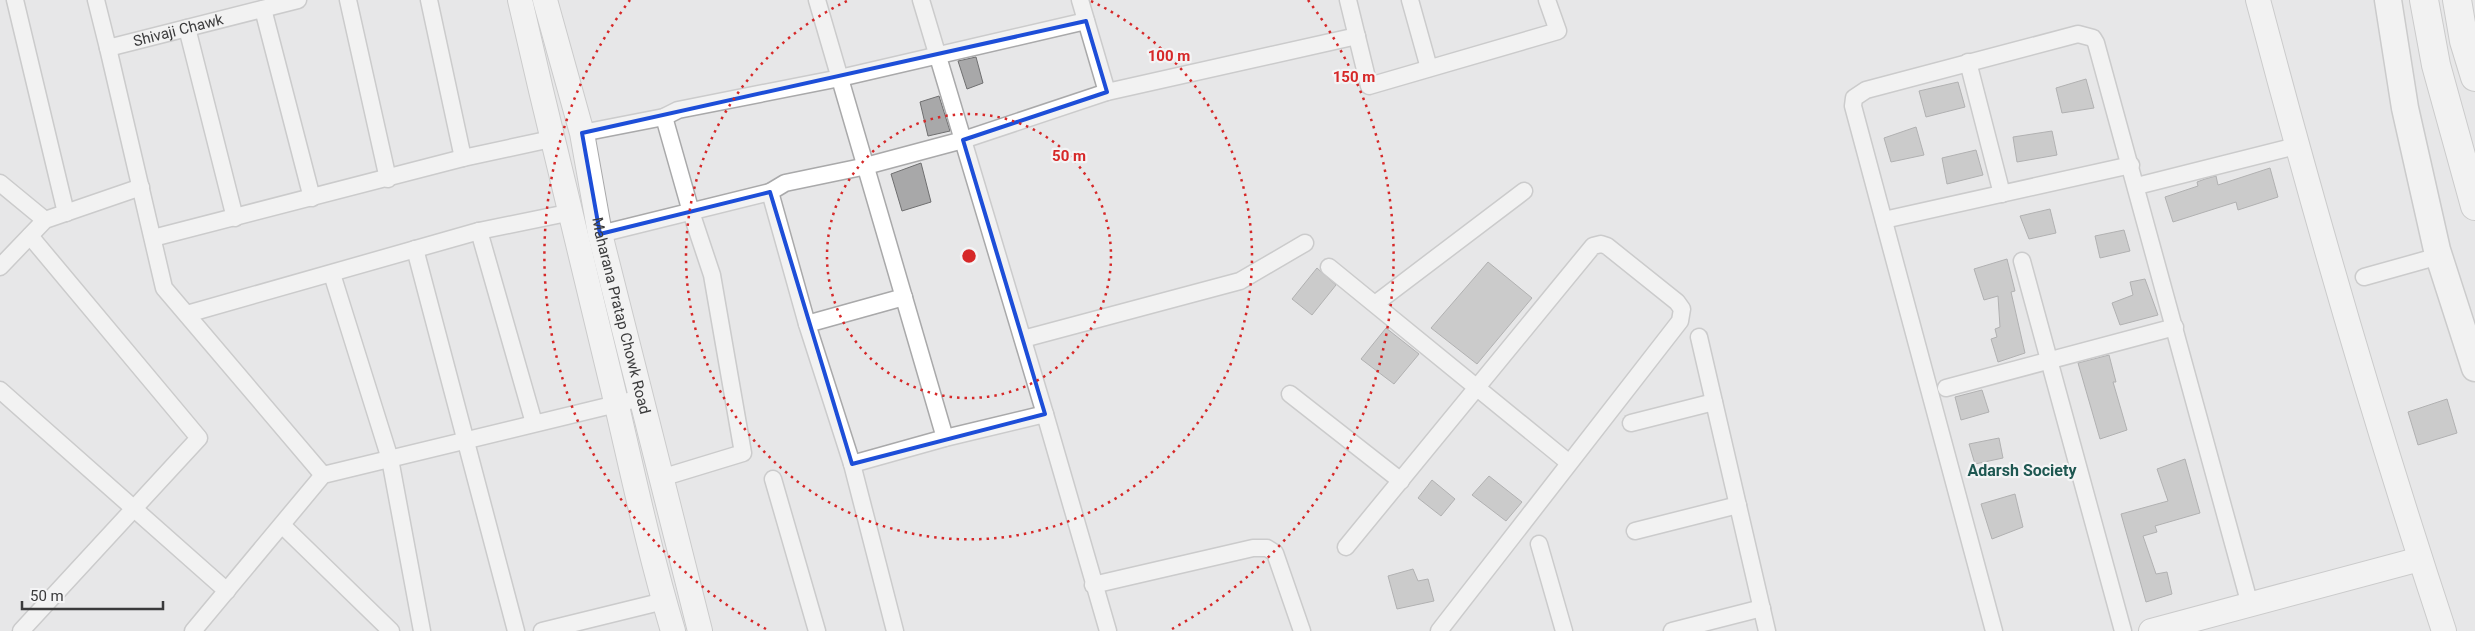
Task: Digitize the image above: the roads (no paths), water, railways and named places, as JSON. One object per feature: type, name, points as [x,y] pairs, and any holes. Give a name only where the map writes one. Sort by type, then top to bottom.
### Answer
[{"type":"highway","points":[[2424,0],[2436,65],[2475,206]]},
{"type":"highway","points":[[2457,0],[2464,41],[2475,77]]},
{"type":"main road","name":"Maharana Pratap Chowk Road","points":[[520,0],[551,139],[572,212],[616,403],[673,631]]},
{"type":"main road","name":"Maharana Pratap Chowk Road","points":[[545,0],[582,133],[600,234],[700,631]]},
{"type":"main road","points":[[2258,0],[2296,146],[2420,559],[2444,631]]},
{"type":"main road","points":[[2388,0],[2405,108],[2439,256],[2475,368]]},
{"type":"main road","points":[[2151,631],[2420,559]]},
{"type":"street","points":[[15,0],[66,213]]},
{"type":"street","points":[[96,0],[164,288],[323,475]]},
{"type":"street","name":"Shivaji Chawk","points":[[108,48],[298,0]]},
{"type":"street","points":[[348,0],[388,179]]},
{"type":"street","points":[[429,0],[463,158]]},
{"type":"street","points":[[817,0],[946,438]]},
{"type":"street","points":[[921,0],[1108,631]]},
{"type":"street","points":[[1080,0],[1107,92]]},
{"type":"street","points":[[1348,0],[1369,86],[1558,31],[1547,0]]},
{"type":"street","points":[[1410,0],[1429,68]]},
{"type":"street","points":[[263,9],[312,198]]},
{"type":"street","points":[[582,133],[664,117],[678,110],[840,78],[1086,21]]},
{"type":"street","points":[[187,28],[235,218]]},
{"type":"street","points":[[1994,631],[1853,106],[1854,98],[1866,90],[2078,34],[2093,38],[2096,43],[2137,186],[2250,604]]},
{"type":"street","points":[[600,234],[770,192],[785,183],[866,165],[963,140],[1107,92],[1357,36]]},
{"type":"street","points":[[1968,62],[2002,194]]},
{"type":"street","points":[[662,478],[743,453],[712,275],[691,212],[664,117]]},
{"type":"street","points":[[153,238],[388,179],[463,158],[551,139]]},
{"type":"street","points":[[2137,186],[2296,146]]},
{"type":"street","points":[[1884,220],[2131,165]]},
{"type":"street","points":[[0,183],[45,220]]},
{"type":"street","points":[[0,267],[45,220],[141,187]]},
{"type":"street","points":[[1375,304],[1524,191]]},
{"type":"street","points":[[770,192],[807,324],[852,464],[895,631]]},
{"type":"street","points":[[187,314],[479,231],[572,212]]},
{"type":"street","points":[[479,231],[534,423]]},
{"type":"street","points":[[21,631],[199,438],[30,236]]},
{"type":"street","points":[[1023,339],[1240,281],[1304,243]]},
{"type":"street","points":[[1346,547],[1593,246],[1601,244],[1607,246],[1677,302],[1682,310],[1680,321],[1568,462],[1439,631]]},
{"type":"street","points":[[415,250],[516,631]]},
{"type":"street","points":[[2364,277],[2439,256]]},
{"type":"street","points":[[2022,261],[2123,631]]},
{"type":"street","points":[[1329,267],[1568,462]]},
{"type":"street","points":[[332,274],[390,459],[422,631]]},
{"type":"street","points":[[807,324],[904,297]]},
{"type":"street","points":[[1946,388],[2175,327]]},
{"type":"street","points":[[1698,337],[1767,631]]},
{"type":"street","points":[[0,390],[227,591]]},
{"type":"street","points":[[1290,394],[1401,481]]},
{"type":"street","points":[[193,631],[323,475],[641,398]]},
{"type":"street","points":[[1631,423],[1714,402]]},
{"type":"street","points":[[852,464],[946,438],[1045,414]]},
{"type":"street","points":[[772,478],[817,631]]},
{"type":"street","points":[[1635,531],[1738,505]]},
{"type":"street","points":[[282,525],[391,631]]},
{"type":"street","points":[[1539,544],[1564,631]]},
{"type":"street","points":[[1093,585],[1253,548],[1267,548],[1275,553],[1302,631]]},
{"type":"street","points":[[542,631],[664,601]]},
{"type":"street","points":[[1672,631],[1762,608]]},
{"type":"district","name":"Adarsh Society","points":[[2022,470]]}]
